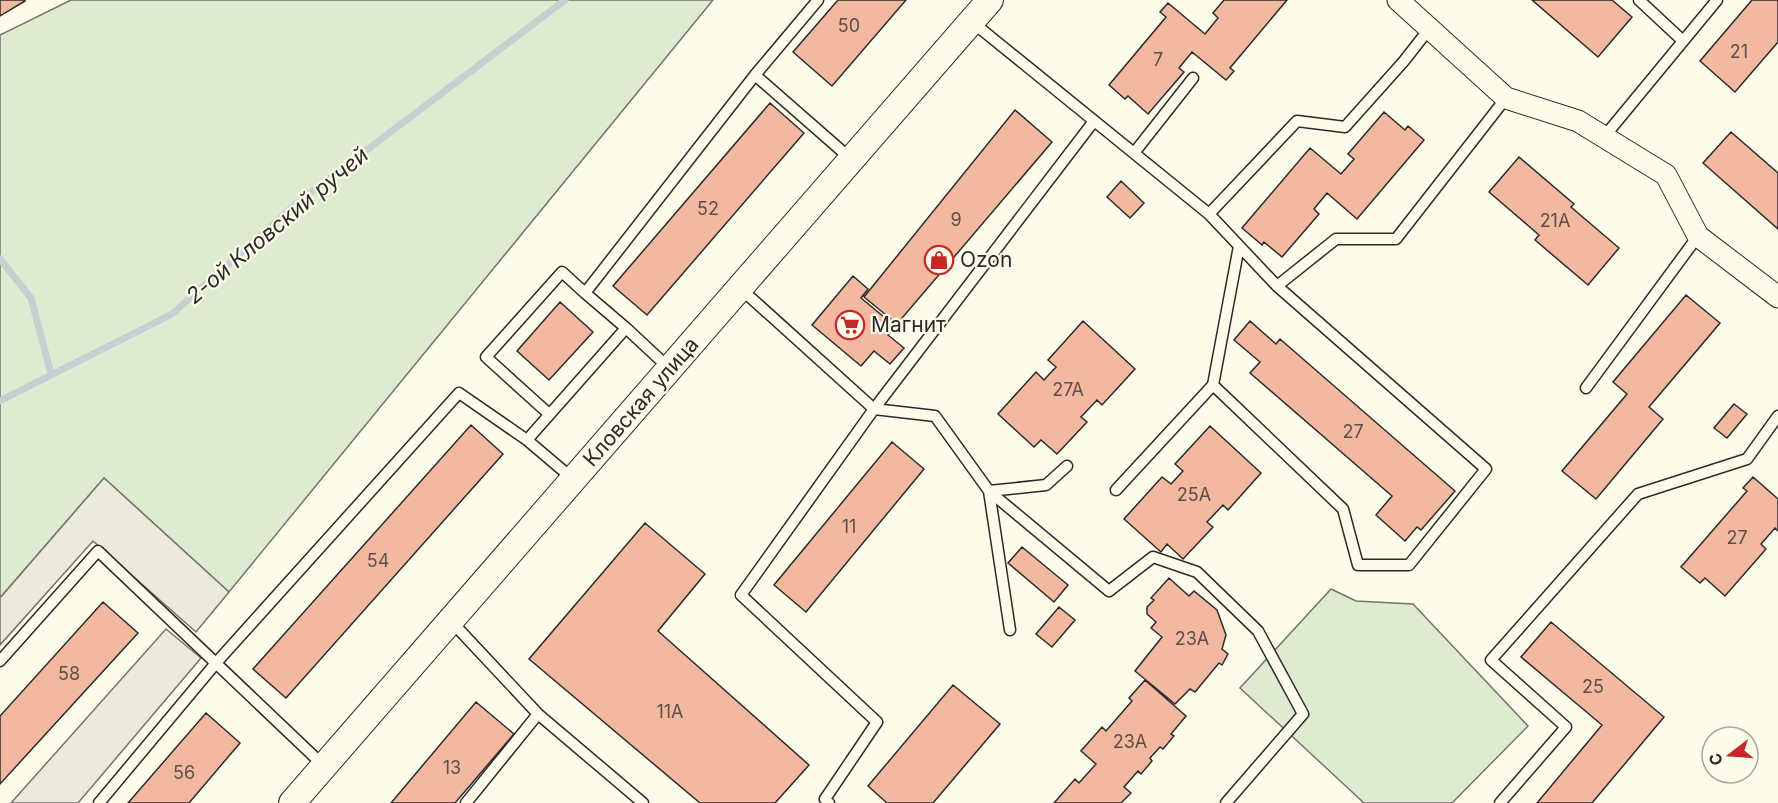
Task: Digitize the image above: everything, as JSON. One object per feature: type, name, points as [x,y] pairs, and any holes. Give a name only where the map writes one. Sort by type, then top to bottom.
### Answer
[{"type":"street","name":"Кловская улица","points":[[292,803],[990,0]]},
{"type":"street","points":[[1398,0],[1506,98],[1578,121],[1666,175],[1698,236],[1778,297]]},
{"type":"lane","points":[[585,293],[755,75],[818,0]]},
{"type":"lane","points":[[1639,0],[1683,41]]},
{"type":"lane","points":[[1604,137],[1717,0]]},
{"type":"lane","points":[[971,21],[1209,214],[1277,286],[1486,469],[1409,565],[1358,565],[1343,509],[1213,385]]},
{"type":"lane","points":[[1209,214],[1297,121],[1345,127],[1404,61],[1429,29]]},
{"type":"lane","points":[[755,75],[851,159]]},
{"type":"lane","points":[[1134,153],[1193,78]]},
{"type":"lane","points":[[1277,286],[1336,239],[1396,239],[1506,98]]},
{"type":"lane","points":[[829,803],[825,799],[877,722],[741,595],[874,410],[1094,121]]},
{"type":"lane","points":[[1586,388],[1698,236]]},
{"type":"lane","points":[[1116,490],[1213,385],[1239,246]]},
{"type":"lane","points":[[549,414],[486,357],[562,272],[670,369]]},
{"type":"lane","points":[[740,288],[874,410],[935,416],[989,491],[1108,591],[1153,557],[1197,572],[1258,631],[1303,714],[1226,803]]},
{"type":"lane","points":[[527,440],[626,328]]},
{"type":"lane","points":[[99,803],[216,663],[459,393],[527,440],[574,479]]},
{"type":"lane","points":[[1500,803],[1566,727],[1491,660],[1638,494],[1747,459],[1778,416]]},
{"type":"lane","points":[[989,491],[1046,485],[1067,466]]},
{"type":"lane","points":[[989,491],[1010,630]]},
{"type":"lane","points":[[0,661],[98,551],[325,766]]},
{"type":"lane","points":[[451,621],[538,714],[644,803]]},
{"type":"lane","points":[[466,803],[538,714]]},
{"type":"green space","points":[[71,0],[713,0],[229,592],[104,478],[0,598],[0,35]]},
{"type":"green space","points":[[1331,589],[1356,601],[1413,604],[1528,726],[1452,803],[1364,803],[1240,688]]},
{"type":"shaded area","points":[[104,478],[229,592],[196,632],[93,541],[0,645],[0,598]]},
{"type":"shaded area","points":[[166,629],[201,658],[78,803],[11,803]]},
{"type":"building","points":[[0,0],[25,0],[25,1],[0,16]]},
{"type":"building","points":[[838,0],[906,0],[832,86],[793,52]]},
{"type":"building","points":[[1224,0],[1287,0],[1230,68],[1234,71],[1226,80],[1192,52],[1179,68],[1184,72],[1148,114],[1128,96],[1125,99],[1109,85],[1166,17],[1160,12],[1168,3],[1205,34],[1218,18],[1213,13]]},
{"type":"building","points":[[1532,0],[1612,0],[1632,17],[1598,57]]},
{"type":"building","points":[[1752,0],[1778,0],[1778,42],[1735,92],[1700,61]]},
{"type":"building","points":[[770,103],[804,133],[647,315],[613,286]]},
{"type":"building","points":[[1015,110],[1052,142],[897,324],[864,297]]},
{"type":"building","points":[[1384,112],[1405,130],[1408,126],[1424,140],[1357,219],[1327,193],[1314,209],[1319,214],[1282,257],[1264,242],[1262,245],[1242,228],[1310,148],[1341,174],[1354,159],[1348,154]]},
{"type":"building","points":[[1731,132],[1778,173],[1778,229],[1703,163]]},
{"type":"building","points":[[1519,157],[1574,204],[1571,207],[1619,248],[1588,285],[1535,240],[1539,235],[1489,192]]},
{"type":"building","points":[[1121,181],[1144,203],[1130,218],[1107,197]]},
{"type":"building","points":[[853,276],[868,289],[861,298],[895,326],[888,335],[904,348],[890,364],[874,351],[861,366],[812,325]]},
{"type":"building","points":[[1686,295],[1720,323],[1649,407],[1663,419],[1596,499],[1562,471],[1627,394],[1613,382]]},
{"type":"building","points":[[560,302],[593,332],[549,380],[517,351]]},
{"type":"building","points":[[1083,321],[1135,369],[1102,405],[1097,400],[1081,417],[1087,422],[1057,454],[1041,440],[1034,447],[998,414],[1036,372],[1044,380],[1056,367],[1048,360]]},
{"type":"building","points":[[1250,321],[1276,344],[1280,339],[1455,491],[1421,530],[1417,527],[1405,541],[1376,515],[1392,496],[1250,373],[1260,362],[1234,340]]},
{"type":"building","points":[[1734,404],[1747,414],[1727,438],[1714,428]]},
{"type":"building","points":[[471,425],[503,454],[286,698],[253,669]]},
{"type":"building","points":[[1210,426],[1261,473],[1228,510],[1223,505],[1207,522],[1213,527],[1183,559],[1167,544],[1161,552],[1124,519],[1162,477],[1171,484],[1183,471],[1175,464]]},
{"type":"building","points":[[892,442],[924,469],[806,612],[774,585]]},
{"type":"building","points":[[1753,477],[1778,499],[1778,531],[1775,528],[1761,544],[1766,549],[1725,596],[1705,578],[1700,583],[1681,567],[1747,491],[1743,488]]},
{"type":"building","points":[[645,523],[705,574],[658,631],[809,765],[775,803],[700,803],[529,659]]},
{"type":"building","points":[[1022,547],[1068,585],[1054,602],[1008,563]]},
{"type":"building","points":[[1169,578],[1189,596],[1194,591],[1217,610],[1226,635],[1222,649],[1228,654],[1222,665],[1219,663],[1195,692],[1190,689],[1175,704],[1135,671],[1162,637],[1151,628],[1156,622],[1147,614],[1147,607],[1154,600],[1151,598]]},
{"type":"building","points":[[103,602],[138,633],[0,784],[0,716]]},
{"type":"building","points":[[1059,607],[1075,620],[1052,647],[1036,634]]},
{"type":"building","points":[[1551,622],[1664,717],[1592,803],[1537,803],[1602,725],[1521,657]]},
{"type":"building","points":[[1145,680],[1186,716],[1171,734],[1174,736],[1163,749],[1160,747],[1150,758],[1152,761],[1141,774],[1138,771],[1124,787],[1131,793],[1121,803],[1054,803],[1075,779],[1079,783],[1096,764],[1081,751],[1102,727],[1106,731],[1132,701],[1129,698]]},
{"type":"building","points":[[953,685],[1000,724],[933,803],[887,803],[868,786]]},
{"type":"building","points":[[476,702],[514,734],[455,803],[391,803]]},
{"type":"building","points":[[206,713],[240,743],[189,803],[128,803]]},
{"type":"waterway","name":"2-ой Кловский ручей","points":[[0,401],[172,314],[298,202],[565,0]]},
{"type":"waterway","points":[[0,259],[31,298],[51,374]]},
{"type":"place","name":"Ozon","points":[[939,260]]},
{"type":"place","name":"Магнит","points":[[850,325]]}]
